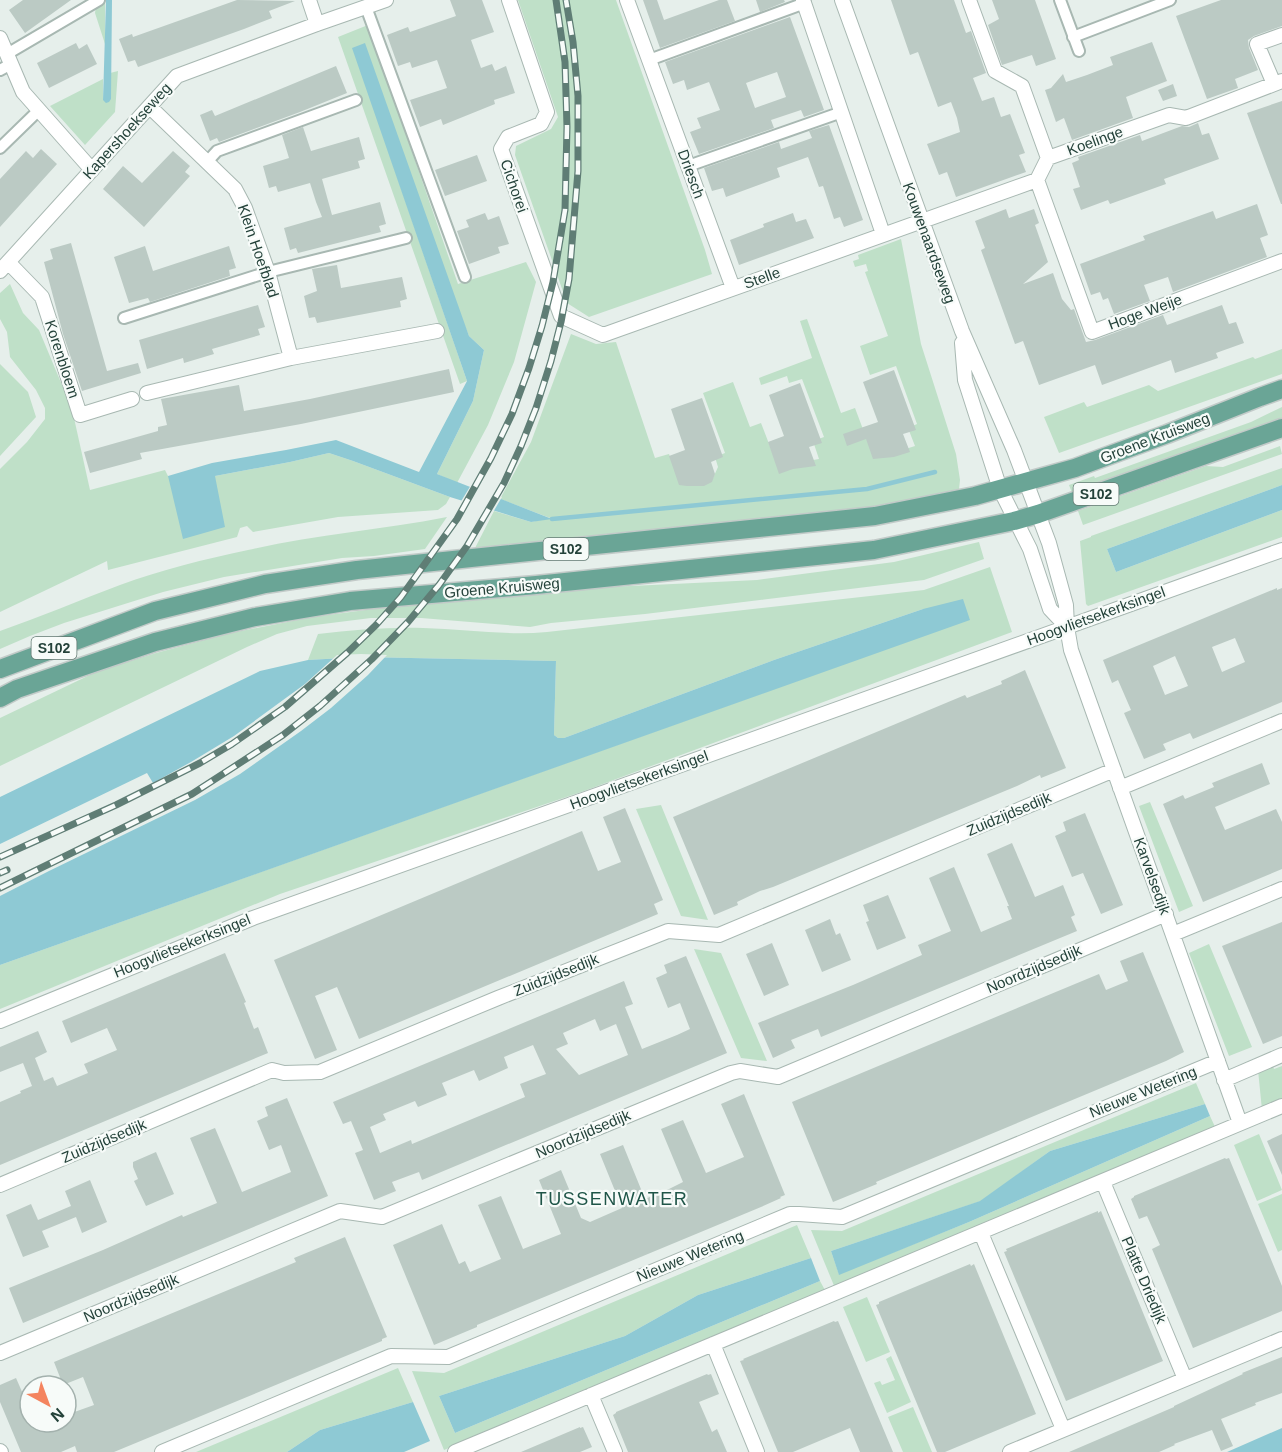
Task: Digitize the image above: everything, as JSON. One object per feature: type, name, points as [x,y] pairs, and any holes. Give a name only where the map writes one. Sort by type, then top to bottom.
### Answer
[{"type":"main road","name":"Groene Kruisweg","points":[[0,669],[154,611],[265,584],[357,570],[875,516],[975,496],[1075,468],[1282,389]]},
{"type":"main road","name":"Groene Kruisweg","points":[[0,698],[16,689],[155,642],[255,617],[350,601],[536,585],[874,550],[1014,521],[1282,428]]},
{"type":"street","points":[[6,63],[99,0]]},
{"type":"street","points":[[309,0],[317,24]]},
{"type":"street","name":"Kapershoekseweg","points":[[4,267],[177,76],[386,0]]},
{"type":"street","name":"Cichorei","points":[[509,0],[547,112],[541,124],[508,137],[501,149],[561,316],[603,335]]},
{"type":"street","name":"Driesch","points":[[627,0],[733,288]]},
{"type":"street","name":"Kouwenaardseweg","points":[[842,0],[962,332],[1027,482]]},
{"type":"street","points":[[969,0],[995,71],[1022,86],[1048,158]]},
{"type":"street","points":[[1060,0],[1079,51]]},
{"type":"street","points":[[1073,37],[1170,0]]},
{"type":"street","points":[[649,60],[804,2],[883,234]]},
{"type":"street","points":[[366,7],[465,277]]},
{"type":"street","points":[[1278,83],[1257,44],[1282,35]]},
{"type":"street","points":[[0,38],[6,63],[23,92],[92,170]]},
{"type":"street","name":"Koelinge","points":[[1037,180],[1048,158],[1169,114],[1186,118],[1278,83]]},
{"type":"street","points":[[207,162],[217,151],[356,100]]},
{"type":"street","name":"Klein Hoefblad","points":[[150,106],[235,189],[245,208],[268,272],[291,358]]},
{"type":"street","points":[[0,148],[39,110]]},
{"type":"street","points":[[688,166],[842,112]]},
{"type":"street","points":[[921,220],[1037,180]]},
{"type":"street","name":"Hoge Weije","points":[[1037,180],[1092,332],[1282,261]]},
{"type":"street","name":"Stelle","points":[[603,335],[921,220]]},
{"type":"street","points":[[124,318],[268,272],[406,238]]},
{"type":"street","name":"Korenbloem","points":[[4,267],[42,297],[80,415],[132,399]]},
{"type":"street","points":[[147,393],[291,358],[437,331]]},
{"type":"street","points":[[962,332],[965,380],[1000,489],[1014,521]]},
{"type":"street","points":[[1027,482],[1038,514]]},
{"type":"street","name":"Karvelsedijk","points":[[1038,514],[1049,543],[1066,605],[1066,627],[1071,650],[1240,1123]]},
{"type":"street","name":"Karvelsedijk","points":[[1014,521],[1030,549],[1050,609],[1066,627]]},
{"type":"street","name":"Hoogvlietsekerksingel","points":[[0,1021],[246,920],[1282,550]]},
{"type":"street","points":[[1120,788],[1282,721]]},
{"type":"street","name":"Zuidzijdsedijk","points":[[0,1185],[272,1070],[284,1073],[320,1072],[668,931],[719,935],[1114,770]]},
{"type":"street","points":[[1173,934],[1282,889]]},
{"type":"street","name":"Noordzijdsedijk","points":[[0,1353],[340,1211],[382,1218],[730,1073],[740,1071],[778,1077],[1166,914]]},
{"type":"street","points":[[1224,1080],[1282,1055]]},
{"type":"street","name":"Nieuwe Wetering","points":[[162,1452],[391,1356],[448,1357],[790,1214],[842,1217],[1218,1061]]},
{"type":"street","points":[[455,1452],[1282,1106]]},
{"type":"street","name":"Platte Driedijk","points":[[1103,1182],[1185,1379]]},
{"type":"street","points":[[981,1233],[1063,1430]]},
{"type":"street","points":[[1010,1452],[1282,1339]]},
{"type":"street","points":[[713,1344],[757,1452]]},
{"type":"street","points":[[591,1395],[615,1452]]},
{"type":"green space","points":[[97,0],[105,0],[105,44],[95,13]]},
{"type":"green space","points":[[518,0],[616,0],[712,274],[589,317],[567,303],[515,155],[516,146],[551,129],[558,117]]},
{"type":"green space","points":[[368,25],[458,284],[526,262],[536,282],[514,362],[488,425],[457,483],[437,474],[473,401],[484,350],[469,336],[353,48],[467,381],[460,384],[338,37]]},
{"type":"green space","points":[[118,71],[115,112],[85,145],[50,106],[103,79],[103,100],[111,99],[110,73]]},
{"type":"green space","points":[[901,239],[921,344],[956,454],[959,489],[874,507],[802,517],[474,550],[494,511],[531,522],[550,518],[500,499],[531,442],[571,334],[596,344],[616,342],[655,458],[669,454],[679,481],[713,478],[718,467],[715,457],[725,453],[703,393],[733,382],[750,427],[761,423],[779,470],[796,463],[819,459],[813,441],[824,437],[802,379],[789,383],[787,376],[761,385],[759,378],[812,358],[800,321],[807,319],[841,413],[855,408],[873,456],[915,446],[908,428],[917,424],[896,366],[870,375],[860,346],[888,336],[865,272],[868,271],[866,264],[855,267],[853,261],[859,259],[858,255]]},
{"type":"green space","points":[[10,284],[23,313],[39,330],[72,409],[90,490],[165,470],[168,476],[215,476],[329,453],[450,497],[446,504],[438,510],[338,517],[253,532],[247,526],[240,528],[237,537],[108,570],[107,561],[0,612],[0,469],[27,442],[45,419],[45,408],[36,390],[10,357],[7,332],[0,319],[0,293]]},
{"type":"green space","points":[[1282,349],[1282,374],[1059,453],[1044,417],[1084,402],[1087,407],[1149,385],[1158,391]]},
{"type":"green space","points":[[0,364],[28,392],[36,417],[0,456]]},
{"type":"green space","points":[[1282,407],[1282,418],[1072,493],[1069,485],[1094,476],[1095,478],[1251,422]]},
{"type":"green space","points":[[1280,446],[1282,454],[1083,525],[1078,511],[1206,466],[1223,467]]},
{"type":"green space","points":[[1282,468],[1282,485],[1107,549],[1116,572],[1282,510],[1282,537],[1088,606],[1086,604],[1080,541]]},
{"type":"green space","points":[[447,517],[425,549],[342,558],[224,577],[163,592],[64,623],[0,649],[0,631],[120,585],[167,570],[273,545]]},
{"type":"green space","points":[[979,542],[984,559],[924,580],[530,627],[421,618],[371,618],[307,626],[277,634],[247,647],[0,766],[0,718],[96,672],[231,633],[313,617],[373,609],[610,587],[757,580],[894,562]]},
{"type":"green space","points":[[990,567],[1012,632],[584,791],[280,894],[0,1009],[0,965],[970,619],[923,609],[774,660],[564,738],[554,735],[556,661],[361,657],[308,660],[318,634],[410,628],[501,633],[547,632],[924,590]]},
{"type":"green space","points":[[1150,802],[1193,906],[1179,912],[1139,806]]},
{"type":"green space","points":[[661,805],[708,920],[681,916],[636,809]]},
{"type":"green space","points":[[1209,944],[1252,1047],[1229,1056],[1189,953]]},
{"type":"green space","points":[[694,949],[721,953],[767,1061],[741,1058]]},
{"type":"green space","points":[[1272,1064],[1274,1069],[1282,1066],[1282,1102],[1262,1110],[1258,1070]]},
{"type":"green space","points":[[1196,1083],[1205,1104],[1050,1151],[981,1201],[831,1251],[839,1274],[969,1222],[1210,1116],[1216,1129],[835,1288],[811,1230],[842,1231]]},
{"type":"green space","points":[[1259,1134],[1282,1190],[1257,1201],[1234,1145]]},
{"type":"green space","points":[[1282,1194],[1282,1250],[1278,1252],[1258,1204]]},
{"type":"green space","points":[[797,1225],[811,1258],[698,1295],[625,1336],[439,1396],[455,1433],[820,1281],[826,1292],[444,1450],[412,1371],[444,1373]]},
{"type":"green space","points":[[867,1297],[890,1352],[866,1362],[843,1307]]},
{"type":"green space","points":[[891,1356],[911,1402],[887,1413],[874,1383],[880,1381],[882,1385],[895,1380],[886,1359]]},
{"type":"green space","points":[[398,1368],[413,1402],[320,1430],[287,1452],[196,1452]]},
{"type":"green space","points":[[913,1407],[932,1452],[903,1452],[888,1417]]},
{"type":"water","points":[[106,0],[112,0],[111,99],[106,103],[103,100]]},
{"type":"water","points":[[365,43],[469,336],[484,350],[473,401],[437,474],[552,519],[531,522],[450,497],[329,453],[215,476],[225,527],[183,539],[168,476],[212,463],[336,440],[419,472],[467,381],[352,48]]},
{"type":"water","points":[[1282,485],[1282,510],[1116,572],[1107,549]]},
{"type":"water","points":[[963,599],[970,620],[0,965],[0,797],[260,671],[308,660],[361,657],[556,661],[554,735],[564,738],[774,660],[923,609]]},
{"type":"water","points":[[1205,1104],[1210,1116],[969,1222],[839,1275],[831,1251],[980,1201],[1050,1151]]},
{"type":"water","points":[[811,1258],[820,1281],[455,1433],[439,1396],[625,1336],[698,1295]]},
{"type":"water","points":[[413,1402],[430,1441],[404,1452],[287,1452],[320,1430]]},
{"type":"water","points":[[1282,1428],[1282,1452],[1227,1452]]},
{"type":"pier","points":[[471,485],[502,497],[492,514],[460,503]]},
{"type":"pier","points":[[337,655],[387,655],[331,708],[240,774],[195,800],[0,896],[0,844],[147,773],[153,783],[234,736],[305,684]]},
{"type":"building","points":[[23,0],[71,0],[25,33],[9,10]]},
{"type":"building","points":[[237,0],[295,1],[269,11],[272,18],[244,29],[138,67],[135,60],[128,62],[119,39],[132,34],[133,37]]},
{"type":"building","points":[[450,0],[482,0],[494,32],[471,40],[481,68],[492,64],[495,71],[506,66],[515,93],[494,100],[495,104],[443,125],[441,119],[420,127],[410,100],[447,88],[437,60],[412,68],[410,62],[398,66],[387,35],[408,27],[410,32],[456,16]]},
{"type":"building","points":[[643,0],[657,0],[664,20],[719,0],[727,0],[735,21],[660,48]]},
{"type":"building","points":[[756,0],[784,0],[785,2],[760,12]]},
{"type":"building","points":[[891,0],[954,0],[966,33],[971,31],[986,73],[973,78],[982,101],[994,97],[1001,117],[1010,114],[1025,153],[1019,155],[1026,172],[956,197],[947,172],[939,175],[927,144],[960,132],[957,118],[951,102],[938,107],[918,52],[910,55]]},
{"type":"building","points":[[992,0],[1035,0],[1056,59],[1036,66],[1032,55],[1002,65],[988,25],[999,19]]},
{"type":"building","points":[[1221,0],[1282,0],[1282,26],[1248,40],[1258,70],[1235,79],[1238,88],[1207,99],[1176,16]]},
{"type":"building","points":[[790,17],[824,110],[804,117],[801,110],[771,120],[774,128],[699,154],[690,132],[701,128],[697,118],[720,110],[709,82],[687,90],[684,80],[673,84],[665,62]],"holes":[[[777,72],[786,97],[755,108],[746,83]]]},
{"type":"building","points":[[1152,42],[1167,81],[1126,97],[1133,118],[1072,140],[1064,118],[1056,122],[1045,90],[1051,88],[1063,74],[1066,82],[1087,75],[1113,65],[1110,57]]},
{"type":"building","points":[[76,43],[79,49],[87,44],[97,64],[49,88],[37,63]]},
{"type":"building","points":[[336,66],[347,93],[219,142],[217,138],[210,141],[200,115],[212,110],[215,116]]},
{"type":"building","points":[[1173,84],[1177,96],[1163,101],[1158,90]]},
{"type":"building","points":[[1282,101],[1282,204],[1281,204],[1247,113]]},
{"type":"building","points":[[1198,123],[1202,135],[1209,133],[1219,159],[1164,179],[1166,184],[1110,204],[1108,200],[1081,210],[1073,189],[1080,187],[1072,163],[1079,160],[1078,157],[1140,135],[1142,141],[1182,126],[1189,127]]},
{"type":"building","points":[[829,125],[863,220],[844,227],[840,217],[834,219],[823,186],[819,187],[808,157],[777,168],[780,177],[726,197],[723,188],[712,191],[704,168],[779,142],[781,149],[812,138],[809,131]]},
{"type":"building","points":[[303,127],[311,151],[359,137],[365,159],[358,161],[360,168],[322,179],[332,215],[380,202],[386,224],[379,226],[381,232],[298,253],[296,248],[290,250],[284,228],[322,217],[310,183],[278,192],[276,186],[269,188],[263,166],[289,158],[282,135]]},
{"type":"building","points":[[41,149],[57,164],[0,227],[0,179],[26,151],[33,158]]},
{"type":"building","points":[[173,151],[190,166],[185,172],[190,176],[144,227],[103,189],[123,166],[142,183]]},
{"type":"building","points":[[477,155],[487,181],[445,196],[435,170]]},
{"type":"building","points":[[1257,204],[1268,235],[1260,238],[1267,257],[1173,292],[1168,277],[1144,285],[1150,301],[1114,314],[1108,298],[1103,300],[1100,292],[1091,295],[1080,264],[1145,240],[1143,236],[1213,211],[1216,219]]},
{"type":"building","points":[[1006,209],[1009,218],[1034,209],[1039,223],[1035,225],[1048,262],[1023,284],[1053,273],[1062,299],[1071,310],[1074,309],[1086,342],[1163,315],[1167,325],[1222,305],[1229,324],[1236,322],[1244,343],[1216,353],[1218,358],[1175,373],[1171,360],[1102,385],[1095,365],[1039,385],[1023,341],[1015,344],[981,250],[985,248],[975,221]]},
{"type":"building","points":[[485,213],[488,220],[499,216],[509,244],[498,247],[500,253],[469,264],[457,231],[469,227],[466,220]]},
{"type":"building","points":[[793,213],[796,222],[806,219],[814,238],[739,265],[730,240]]},
{"type":"building","points":[[71,243],[107,371],[138,363],[141,373],[82,391],[63,334],[44,262],[53,259],[50,249]]},
{"type":"building","points":[[145,246],[153,271],[229,246],[236,268],[229,270],[230,276],[150,302],[148,298],[129,303],[114,257]]},
{"type":"building","points":[[337,265],[341,288],[402,277],[407,299],[400,301],[401,307],[317,323],[315,317],[309,318],[304,296],[317,291],[312,269]]},
{"type":"building","points":[[258,305],[265,327],[258,329],[260,335],[212,349],[214,354],[184,363],[183,358],[147,369],[139,340]]},
{"type":"building","points":[[449,369],[454,392],[301,424],[140,453],[142,459],[90,473],[84,452],[158,431],[158,427],[167,425],[161,399],[239,385],[244,411]]},
{"type":"building","points":[[894,370],[916,430],[903,434],[910,452],[894,457],[873,459],[866,439],[847,446],[843,434],[878,422],[863,382]]},
{"type":"building","points":[[800,383],[822,443],[809,447],[816,466],[793,469],[779,474],[768,442],[784,436],[769,395]]},
{"type":"building","points":[[702,398],[723,457],[711,462],[715,474],[712,482],[704,486],[679,485],[669,456],[685,450],[671,409]]},
{"type":"building","points":[[1277,588],[1277,590],[1282,588],[1282,702],[1193,739],[1190,733],[1163,744],[1166,750],[1144,759],[1124,713],[1131,710],[1118,680],[1112,683],[1103,660]],"holes":[[[1235,638],[1245,662],[1222,672],[1212,647]],[[1175,656],[1188,686],[1165,695],[1153,666]]]},
{"type":"building","points":[[1025,670],[1066,768],[1041,778],[1040,775],[760,891],[737,902],[738,905],[714,915],[673,817],[965,695],[967,698],[1002,684],[1001,681]]},
{"type":"building","points":[[1262,763],[1270,784],[1215,807],[1225,830],[1276,809],[1282,822],[1282,869],[1203,902],[1163,804],[1183,795],[1185,799],[1214,787],[1212,783]]},
{"type":"building","points":[[625,808],[663,900],[654,904],[658,914],[359,1039],[337,987],[315,996],[337,1050],[315,1059],[274,960],[582,831],[598,871],[621,862],[603,817]]},
{"type":"building","points":[[1085,813],[1123,905],[1101,914],[1083,873],[1072,877],[1055,836],[1066,831],[1063,822]]},
{"type":"building","points":[[1012,843],[1035,897],[1063,885],[1075,915],[1071,917],[1077,931],[821,1037],[818,1029],[791,1040],[795,1048],[773,1058],[758,1023],[922,955],[918,945],[951,931],[929,878],[954,867],[981,932],[1012,919],[1007,906],[1009,906],[987,854]]},
{"type":"building","points":[[888,895],[906,938],[877,950],[866,922],[869,921],[863,905]]},
{"type":"building","points":[[830,919],[836,935],[840,933],[851,960],[822,972],[805,930]]},
{"type":"building","points":[[1282,922],[1282,1036],[1263,1044],[1222,946]]},
{"type":"building","points":[[772,943],[789,985],[764,996],[746,954]]},
{"type":"building","points":[[1143,952],[1184,1052],[833,1202],[792,1102],[1099,974],[1106,990],[1128,981],[1120,961]]},
{"type":"building","points":[[225,953],[246,1002],[244,1003],[254,1029],[258,1027],[268,1053],[0,1165],[0,1102],[32,1086],[23,1063],[0,1072],[0,1047],[38,1031],[47,1052],[35,1058],[44,1081],[53,1077],[57,1086],[88,1073],[84,1064],[117,1050],[107,1028],[71,1043],[62,1021]]},
{"type":"building","points":[[686,956],[727,1053],[422,1180],[419,1172],[392,1182],[396,1191],[374,1200],[355,1153],[363,1150],[351,1121],[343,1124],[333,1102],[624,981],[633,1004],[625,1007],[642,1049],[677,1035],[690,1029],[680,1003],[668,1008],[656,978],[667,973],[664,965]],"holes":[[[595,1019],[600,1031],[616,1024],[628,1055],[579,1075],[556,1049],[568,1044],[563,1033]],[[533,1045],[546,1074],[520,1084],[525,1097],[412,1144],[411,1140],[380,1153],[370,1127],[386,1120],[383,1114],[415,1101],[418,1107],[447,1095],[442,1083],[474,1070],[479,1081],[508,1068],[504,1057]]]},
{"type":"building","points":[[744,1094],[785,1195],[434,1345],[393,1245],[442,1224],[459,1264],[465,1261],[470,1272],[501,1259],[478,1205],[501,1196],[523,1249],[561,1234],[539,1180],[561,1170],[581,1218],[590,1222],[622,1208],[600,1154],[623,1145],[645,1199],[669,1189],[683,1182],[661,1129],[683,1120],[706,1173],[744,1157],[721,1104]]},
{"type":"building","points":[[287,1098],[328,1196],[23,1323],[9,1288],[182,1215],[183,1217],[217,1203],[190,1138],[215,1128],[242,1192],[291,1172],[281,1145],[269,1150],[257,1121],[268,1116],[265,1107]]},
{"type":"building","points":[[1282,1134],[1282,1175],[1267,1141]]},
{"type":"building","points":[[156,1152],[174,1194],[146,1206],[134,1181],[138,1179],[133,1162]]},
{"type":"building","points":[[1229,1158],[1282,1286],[1282,1311],[1193,1348],[1152,1249],[1160,1245],[1147,1216],[1139,1219],[1131,1199]]},
{"type":"building","points":[[90,1180],[107,1222],[82,1233],[76,1217],[42,1231],[49,1247],[23,1257],[6,1215],[31,1204],[38,1220],[71,1206],[65,1191]]},
{"type":"building","points":[[1098,1211],[1098,1213],[1101,1211],[1163,1361],[1066,1401],[1004,1252],[1007,1251],[1006,1249]]},
{"type":"building","points":[[345,1237],[387,1337],[114,1452],[77,1452],[75,1446],[61,1452],[21,1452],[0,1402],[0,1385],[16,1378],[18,1383],[18,1434],[78,1434],[78,1411],[94,1405],[83,1377],[78,1379],[78,1374],[59,1374],[54,1362],[296,1262],[294,1258]]},
{"type":"building","points":[[970,1264],[971,1266],[974,1264],[1036,1414],[945,1452],[937,1452],[876,1305]]},
{"type":"building","points":[[838,1321],[893,1452],[860,1452],[850,1428],[793,1452],[778,1452],[740,1361]]},
{"type":"building","points":[[1282,1357],[1282,1393],[1221,1419],[1233,1446],[1221,1451],[1212,1430],[1159,1452],[1069,1452],[1174,1407],[1242,1373]]},
{"type":"building","points":[[711,1374],[719,1394],[699,1402],[712,1432],[717,1429],[727,1452],[628,1452],[613,1415],[616,1412]]},
{"type":"building","points":[[583,1427],[592,1447],[580,1452],[521,1452]]},
{"type":"waterway","points":[[552,519],[867,489],[935,472]]},
{"type":"railway","points":[[0,857],[116,805],[200,763],[285,707],[376,625],[401,597],[457,519],[491,458],[512,414],[529,368],[553,282],[565,210],[567,127],[565,62],[556,0]]},
{"type":"railway","points":[[0,888],[192,794],[283,735],[320,706],[372,659],[408,622],[467,546],[504,483],[536,408],[561,322],[569,279],[578,171],[578,96],[566,0]]},
{"type":"railway","points":[[0,873],[7,870]]},
{"type":"district","name":"TUSSENWATER","points":[[612,1199]]}]
